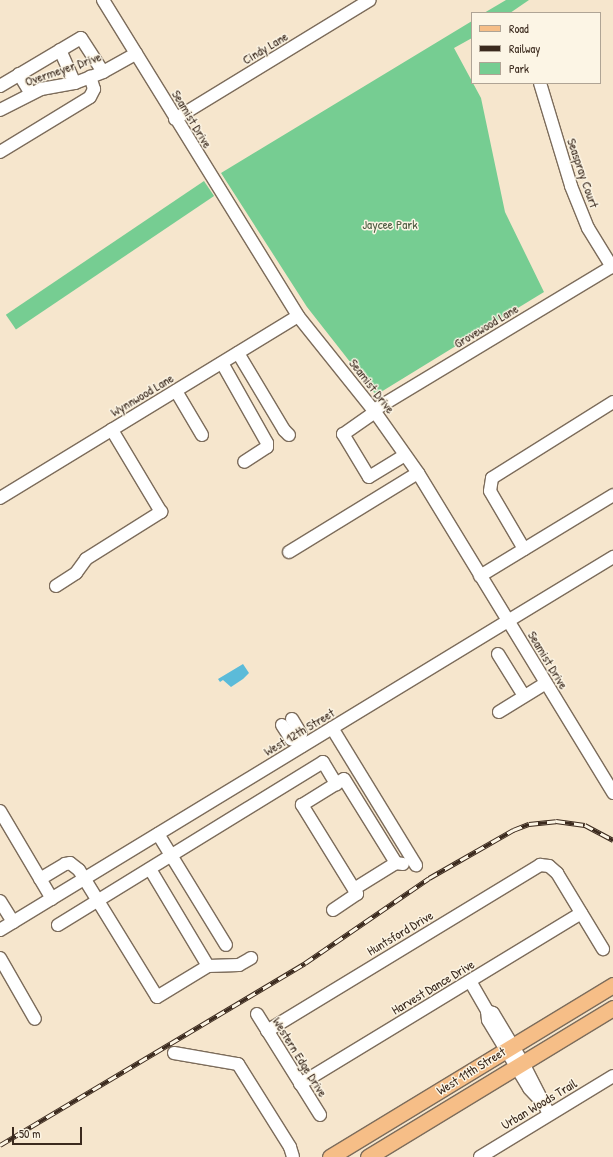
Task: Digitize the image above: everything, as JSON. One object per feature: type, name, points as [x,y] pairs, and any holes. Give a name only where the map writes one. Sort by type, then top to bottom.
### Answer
[{"type":"main road","name":"West 11th Street","points":[[370,1156],[612,988]]},
{"type":"main road","name":"West 11th Street","points":[[330,1157],[514,1056],[613,1008]]},
{"type":"main road","points":[[363,1138],[370,1156]]},
{"type":"street","name":"Seamist Drive","points":[[104,0],[175,119],[298,316],[374,411],[418,473],[613,793]]},
{"type":"street","name":"Cindy Lane","points":[[175,119],[370,0]]},
{"type":"street","points":[[0,86],[81,38],[103,72]]},
{"type":"street","points":[[60,50],[75,83]]},
{"type":"street","name":"Overmeyer Drive","points":[[0,110],[41,89],[75,83],[103,72],[136,54]]},
{"type":"street","points":[[19,74],[30,94]]},
{"type":"street","points":[[0,152],[90,97],[94,89],[90,77]]},
{"type":"street","name":"Seaspray Court","points":[[540,84],[571,186],[588,228],[613,267]]},
{"type":"street","name":"Grovewood Lane","points":[[405,455],[369,477],[342,434],[374,411],[613,267]]},
{"type":"street","name":"Wynnwood Lane","points":[[0,498],[298,316]]},
{"type":"street","points":[[238,353],[284,430],[289,435]]},
{"type":"street","points":[[222,363],[267,443],[267,447],[244,462]]},
{"type":"street","points":[[176,391],[202,435]]},
{"type":"street","points":[[524,549],[490,491],[492,478],[613,402]]},
{"type":"street","points":[[56,586],[76,572],[86,559],[161,512],[112,430]]},
{"type":"street","points":[[289,552],[418,473]]},
{"type":"street","points":[[480,576],[613,495]]},
{"type":"street","name":"West 12th Street","points":[[0,930],[158,834],[300,744],[332,728],[613,557]]},
{"type":"street","points":[[498,654],[524,696]]},
{"type":"street","points":[[499,712],[546,683]]},
{"type":"street","points":[[287,722],[301,734],[300,744]]},
{"type":"street","points":[[332,728],[416,864],[396,863],[354,889]]},
{"type":"street","points":[[58,925],[323,762],[336,784]]},
{"type":"street","points":[[333,910],[357,894],[302,805],[344,779],[396,863]]},
{"type":"street","points":[[353,794],[367,785]]},
{"type":"street","points":[[0,811],[52,899]]},
{"type":"street","points":[[158,834],[226,945]]},
{"type":"street","points":[[40,879],[70,864],[79,870],[157,997],[208,966],[239,965],[251,958]]},
{"type":"street","name":"Huntsford Drive","points":[[267,1031],[535,867],[549,866],[557,874],[581,913]]},
{"type":"street","points":[[150,869],[208,966]]},
{"type":"street","points":[[0,901],[13,922]]},
{"type":"street","points":[[581,913],[603,949]]},
{"type":"street","name":"Harvest Dance Drive","points":[[300,1084],[581,913]]},
{"type":"street","points":[[0,958],[35,1020]]},
{"type":"street","points":[[470,981],[487,1011],[493,1013],[534,1095],[540,1100],[549,1114]]},
{"type":"street","name":"Western Edge Drive","points":[[257,1014],[320,1115]]},
{"type":"street","points":[[174,1053],[238,1064],[290,1147],[293,1157]]},
{"type":"street","name":"Urban Woods Trail","points":[[480,1157],[613,1076]]},
{"type":"green space","points":[[506,0],[529,0],[511,12],[486,12]]},
{"type":"green space","name":"Jaycee Park","points":[[471,22],[471,39],[454,48],[471,79],[471,84],[473,84],[481,98],[505,212],[544,292],[376,395],[307,307],[221,173]]},
{"type":"green space","points":[[204,181],[214,196],[16,330],[6,315]]},
{"type":"water","points":[[243,664],[249,673],[243,679],[231,687],[223,680],[220,682],[218,679]]},
{"type":"railway","points":[[0,1145],[305,963],[429,878],[513,830],[529,824],[556,821],[585,825],[613,840]]}]
